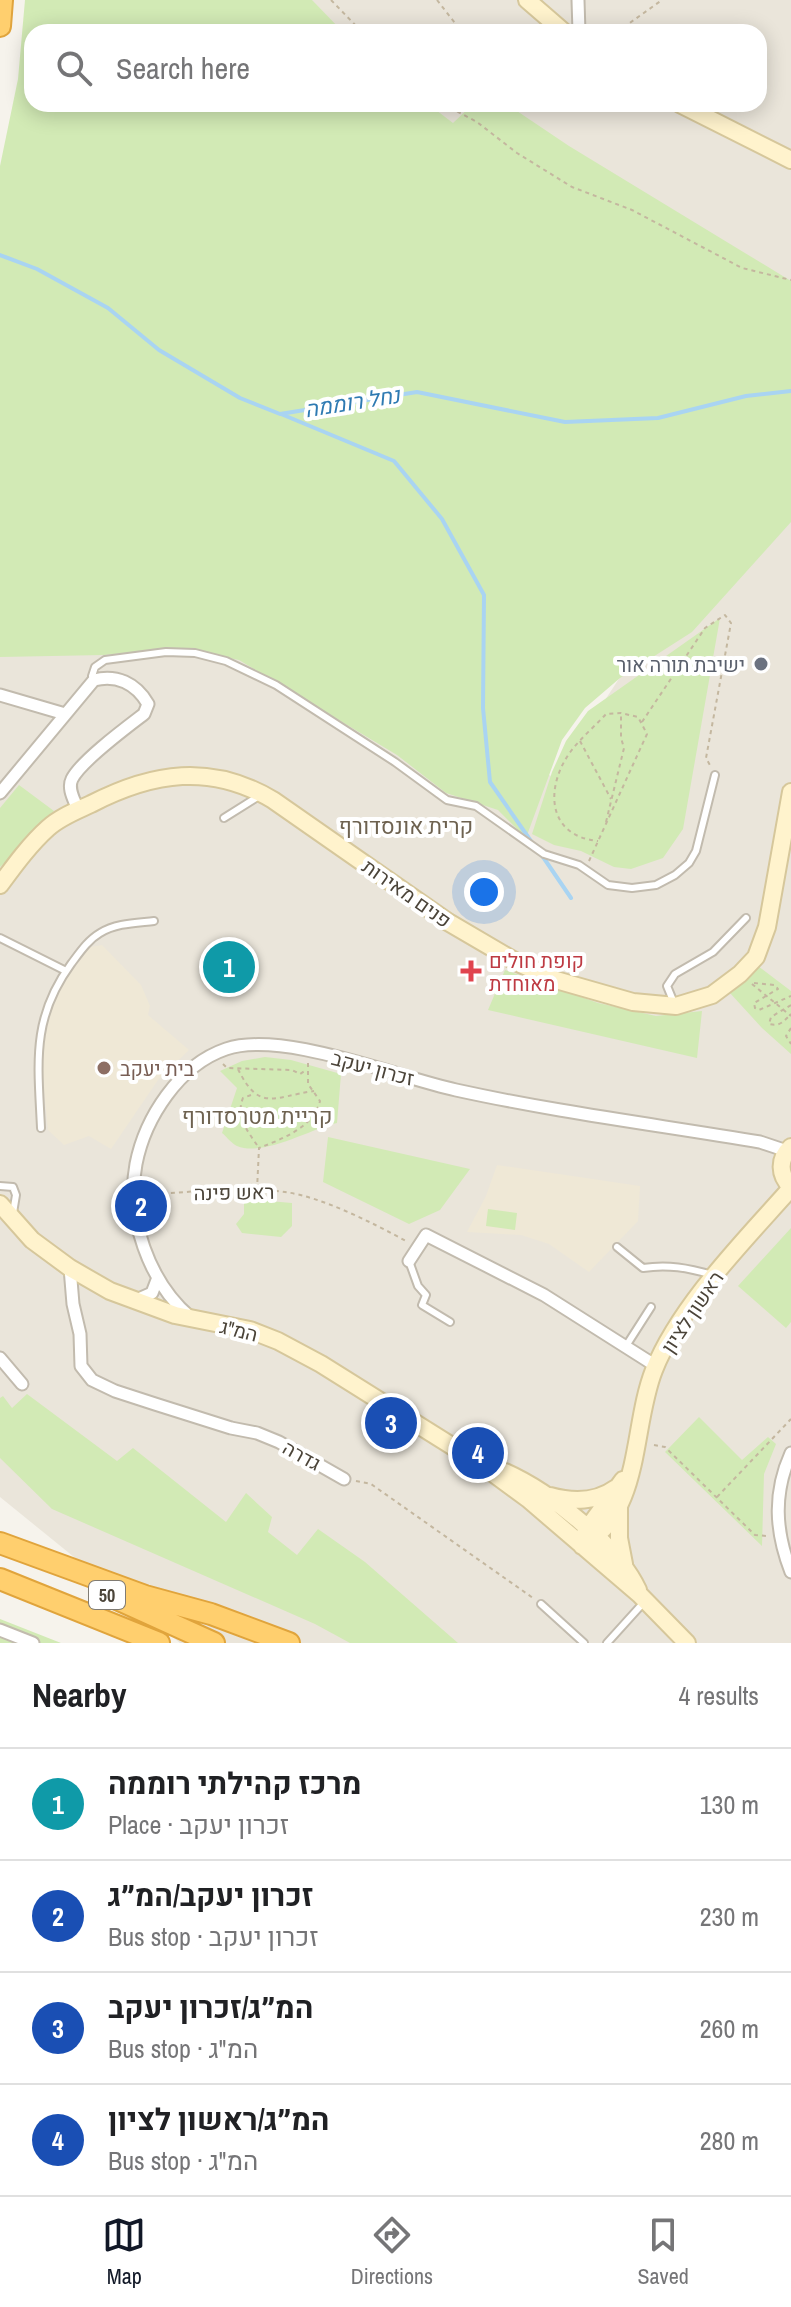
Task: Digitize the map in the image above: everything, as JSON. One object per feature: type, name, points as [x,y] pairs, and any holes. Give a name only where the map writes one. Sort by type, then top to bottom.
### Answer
[{"type":"highway","points":[[0,26],[2,0]]},
{"type":"highway","points":[[0,1545],[145,1596],[211,1614],[289,1643]]},
{"type":"highway","name":"50","points":[[0,1545],[214,1643]]},
{"type":"highway","name":"50","points":[[0,1579],[159,1643]]},
{"type":"street","points":[[527,0],[555,24]]},
{"type":"street","points":[[578,0],[579,24]]},
{"type":"street","points":[[696,112],[791,160]]},
{"type":"street","points":[[0,793],[94,680],[105,677],[121,679],[143,695],[148,704],[144,714],[85,763],[72,779],[70,789],[78,810]]},
{"type":"street","points":[[0,695],[65,714]]},
{"type":"street","name":"פנים מאירות","points":[[1,884],[48,828],[113,792],[149,780],[183,774],[235,782],[263,794],[468,935],[518,963],[556,980],[633,1002],[657,1007],[676,1006],[712,995],[745,979],[764,941],[791,792]]},
{"type":"street","name":"זכרון יעקב","points":[[194,1320],[175,1303],[157,1280],[135,1211],[136,1167],[141,1142],[158,1107],[193,1069],[214,1055],[241,1046],[284,1046],[455,1090],[789,1149]]},
{"type":"street","points":[[789,1149],[781,1166],[782,1174],[791,1188]]},
{"type":"street","name":"ראשון לציון","points":[[588,1538],[620,1505],[629,1481],[642,1407],[656,1366],[693,1304],[791,1188]]},
{"type":"street","name":"המ\"ג","points":[[0,1204],[32,1240],[70,1268],[130,1300],[194,1320],[250,1330],[321,1364],[479,1463],[588,1538],[624,1565],[643,1598]]},
{"type":"street","points":[[409,1261],[426,1235],[544,1295],[656,1366]]},
{"type":"street","name":"גדרה","points":[[70,1268],[73,1304],[80,1334],[81,1366],[92,1380],[155,1404],[257,1433],[344,1479]]},
{"type":"street","points":[[130,1300],[149,1296],[157,1288],[157,1280]]},
{"type":"street","points":[[0,1358],[22,1384]]},
{"type":"street","name":"ראשון לציון","points":[[588,1538],[620,1485],[635,1449]]},
{"type":"street","points":[[791,1453],[779,1490],[778,1518],[780,1538],[791,1572]]},
{"type":"street","name":"המ\"ג","points":[[479,1463],[518,1478],[546,1495],[687,1643]]},
{"type":"street","points":[[546,1495],[568,1500],[587,1499],[611,1492],[620,1485]]},
{"type":"street","points":[[620,1505],[619,1538],[624,1565]]},
{"type":"street","points":[[0,1630],[33,1643]]},
{"type":"lane","points":[[94,680],[95,667],[105,660],[166,652],[195,653],[226,661],[276,685],[395,762],[447,800],[476,806],[544,854],[579,865],[608,885],[632,888],[656,885],[689,863],[696,851],[715,775]]},
{"type":"lane","points":[[224,818],[263,794]]},
{"type":"lane","points":[[676,1006],[667,986],[675,974],[708,957],[746,918]]},
{"type":"lane","points":[[41,1128],[37,1061],[42,1021],[49,998],[86,944],[101,932],[117,926],[154,921]]},
{"type":"lane","points":[[0,938],[66,971]]},
{"type":"lane","points":[[0,1186],[13,1187],[16,1195],[12,1219]]},
{"type":"lane","points":[[617,1247],[643,1268],[660,1265],[683,1267],[715,1276]]},
{"type":"lane","points":[[409,1261],[418,1286],[426,1295],[422,1305],[450,1322]]},
{"type":"lane","points":[[626,1346],[651,1307]]},
{"type":"lane","points":[[607,1643],[643,1598]]},
{"type":"lane","points":[[541,1604],[584,1643]]},
{"type":"path","points":[[331,0],[354,24]]},
{"type":"path","points":[[437,0],[456,24]]},
{"type":"path","points":[[628,24],[662,0]]},
{"type":"path","points":[[458,112],[572,187],[632,210],[742,268],[791,280]]},
{"type":"path","points":[[641,723],[705,628],[725,615],[731,623],[706,758],[715,775]]},
{"type":"path","points":[[605,827],[624,748],[621,713]]},
{"type":"path","points":[[586,869],[647,734],[638,717],[606,714],[571,752],[556,785],[554,813],[564,828],[598,841]]},
{"type":"path","points":[[580,741],[611,800]]},
{"type":"path","points":[[745,979],[775,985],[778,989],[754,1003],[759,1010],[791,996]]},
{"type":"path","points":[[745,979],[783,1010],[791,1015],[776,1026],[769,1024],[771,1017],[783,1010],[791,1005]]},
{"type":"path","points":[[791,1028],[786,1036],[791,1044]]},
{"type":"path","points":[[259,1148],[306,1124],[318,1111],[320,1101],[308,1084],[309,1051]]},
{"type":"path","points":[[214,1055],[227,1068],[292,1070],[300,1074],[308,1069]]},
{"type":"path","points":[[237,1068],[252,1095]]},
{"type":"path","points":[[257,1191],[259,1148],[242,1120],[240,1107],[243,1098],[252,1095],[265,1099],[314,1091]]},
{"type":"path","name":"ראש פינה","points":[[134,1195],[283,1191],[305,1196],[372,1223],[418,1247]]},
{"type":"path","points":[[717,1498],[791,1419]]},
{"type":"path","points":[[635,1449],[665,1447],[755,1535],[780,1538]]},
{"type":"path","name":"גדרה","points":[[344,1479],[371,1484],[541,1604]]},
{"type":"shaded area","points":[[238,0],[791,0],[791,383],[375,112],[767,112],[767,24],[252,24]]},
{"type":"shaded area","points":[[791,416],[791,1643],[180,1643],[0,1497],[0,593],[202,550],[554,778]]},
{"type":"shaded area","points":[[102,945],[141,985],[150,1006],[148,1015],[189,1050],[158,1080],[111,1149],[89,1136],[64,1145],[48,1130],[41,1060],[47,1011],[90,947]]},
{"type":"shaded area","points":[[497,1165],[640,1186],[638,1221],[589,1272],[549,1244],[521,1235],[467,1232],[486,1196]]},
{"type":"green space","points":[[25,0],[312,0],[335,24],[24,24],[24,112],[439,112],[453,123],[465,112],[518,112],[791,281],[791,522],[692,632],[620,678],[585,708],[562,740],[526,838],[498,810],[446,793],[397,755],[239,660],[174,648],[104,655],[0,657],[0,166],[18,79]]},
{"type":"green space","points":[[720,618],[683,829],[663,858],[631,869],[614,867],[581,851],[554,845],[532,834],[552,772],[566,741],[588,711]]},
{"type":"green space","points":[[19,785],[54,811],[0,867],[0,808]]},
{"type":"green space","points":[[758,966],[791,991],[791,1054],[730,993]]},
{"type":"green space","points":[[505,970],[598,1003],[656,1016],[702,1011],[697,1058],[488,1010]]},
{"type":"green space","points":[[265,1057],[291,1060],[341,1074],[337,1123],[260,1148],[237,1146],[231,1142],[222,1133],[237,1088],[220,1071],[242,1061]]},
{"type":"green space","points":[[328,1137],[470,1169],[440,1210],[409,1224],[323,1182]]},
{"type":"green space","points":[[244,1199],[292,1203],[292,1226],[281,1237],[242,1233],[236,1224],[244,1214]]},
{"type":"green space","points":[[488,1209],[517,1213],[515,1230],[486,1226]]},
{"type":"green space","points":[[791,1228],[791,1322],[786,1328],[738,1286]]},
{"type":"green space","points":[[27,1394],[117,1461],[133,1448],[226,1522],[246,1493],[272,1517],[268,1532],[297,1555],[318,1529],[365,1562],[458,1643],[350,1643],[315,1624],[52,1509],[0,1458],[0,1398],[3,1396],[12,1408]]},
{"type":"green space","points":[[699,1417],[742,1460],[768,1437],[776,1444],[764,1474],[762,1546],[665,1452]]},
{"type":"green space","points":[[0,1619],[61,1643],[0,1643]]},
{"type":"waterway","name":"נחל רוממה","points":[[0,255],[37,269],[108,308],[159,350],[240,398],[280,414],[417,392],[565,422],[658,418],[746,396],[791,391]]},
{"type":"waterway","points":[[281,414],[394,461],[442,519],[484,595],[483,708],[490,782],[533,844]]},
{"type":"waterway","points":[[541,854],[571,898]]},
{"type":"place","name":"ישיבת תורה אור","points":[[761,664]]},
{"type":"place","name":"מרכז קהילתי רוממה","points":[[229,967]]},
{"type":"place","name":"קופת חולים מאוחדת","points":[[471,971]]},
{"type":"place","name":"בית יעקב","points":[[104,1068]]},
{"type":"place","name":"זכרון יעקב/המ״ג","points":[[141,1206]]},
{"type":"place","name":"המ״ג/זכרון יעקב","points":[[391,1423]]},
{"type":"place","name":"המ״ג/ראשון לציון","points":[[478,1453]]},
{"type":"district","name":"קרית אונסדורף","points":[[406,826]]},
{"type":"district","name":"קריית מטרסדורף","points":[[257,1116]]}]
